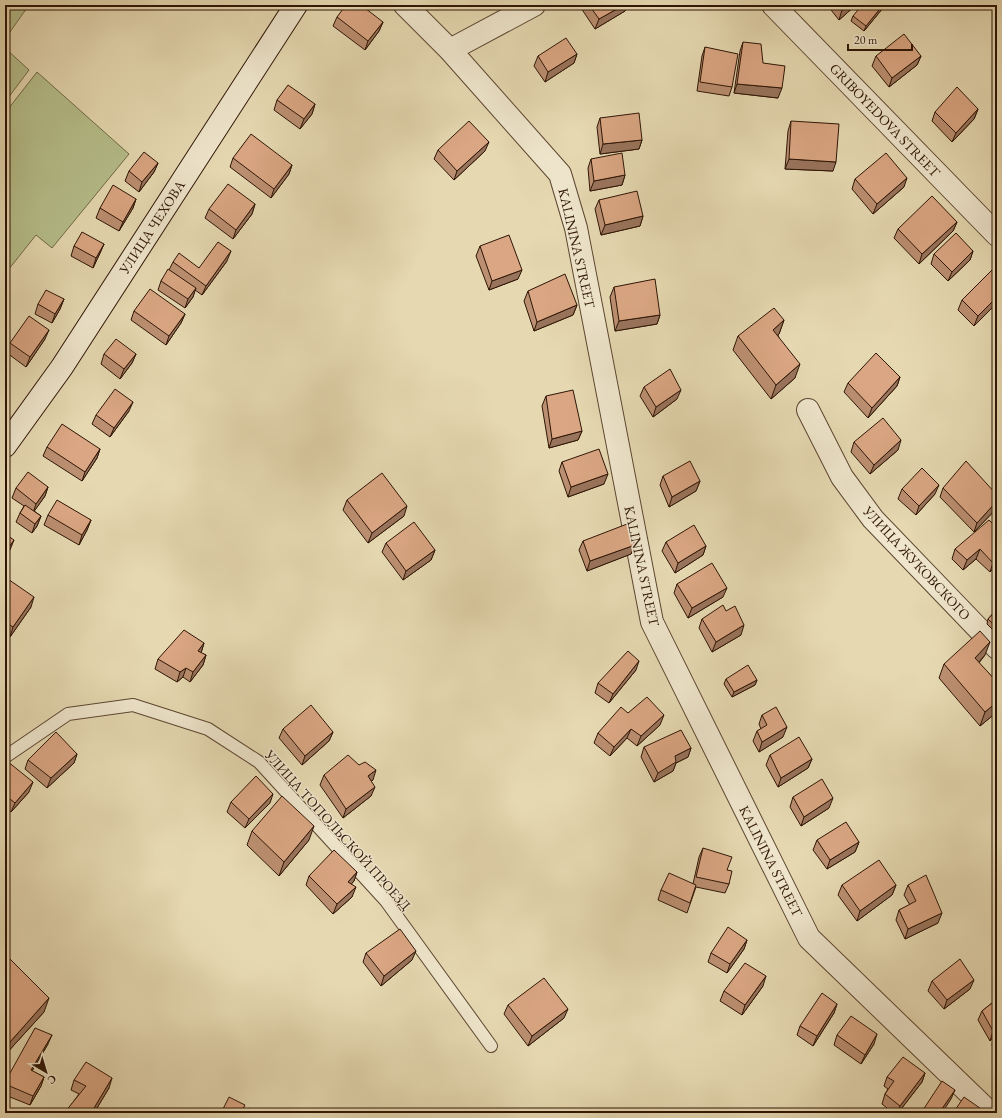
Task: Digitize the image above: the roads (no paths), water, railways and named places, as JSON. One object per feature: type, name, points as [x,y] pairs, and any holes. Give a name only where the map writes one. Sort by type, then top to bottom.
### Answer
[{"type":"street","name":"УЛИЦА ЧЕХОВА","points":[[5,446],[62,367],[296,5]]},
{"type":"street","name":"KALININA STREET","points":[[405,5],[450,50],[560,174],[576,228],[652,622],[809,938],[990,1113]]},
{"type":"street","points":[[450,50],[534,5]]},
{"type":"street","name":"GRIBOYEDOVA STREET","points":[[773,5],[997,235]]},
{"type":"street","name":"УЛИЦА ЖУКОВСКОГО","points":[[808,410],[842,477],[873,519],[997,648]]},
{"type":"lane","name":"УЛИЦА ТОПОЛЬСКОЙ ПРОЕЗД","points":[[5,757],[68,714],[133,705],[208,728],[259,762],[386,901],[491,1046]]}]
